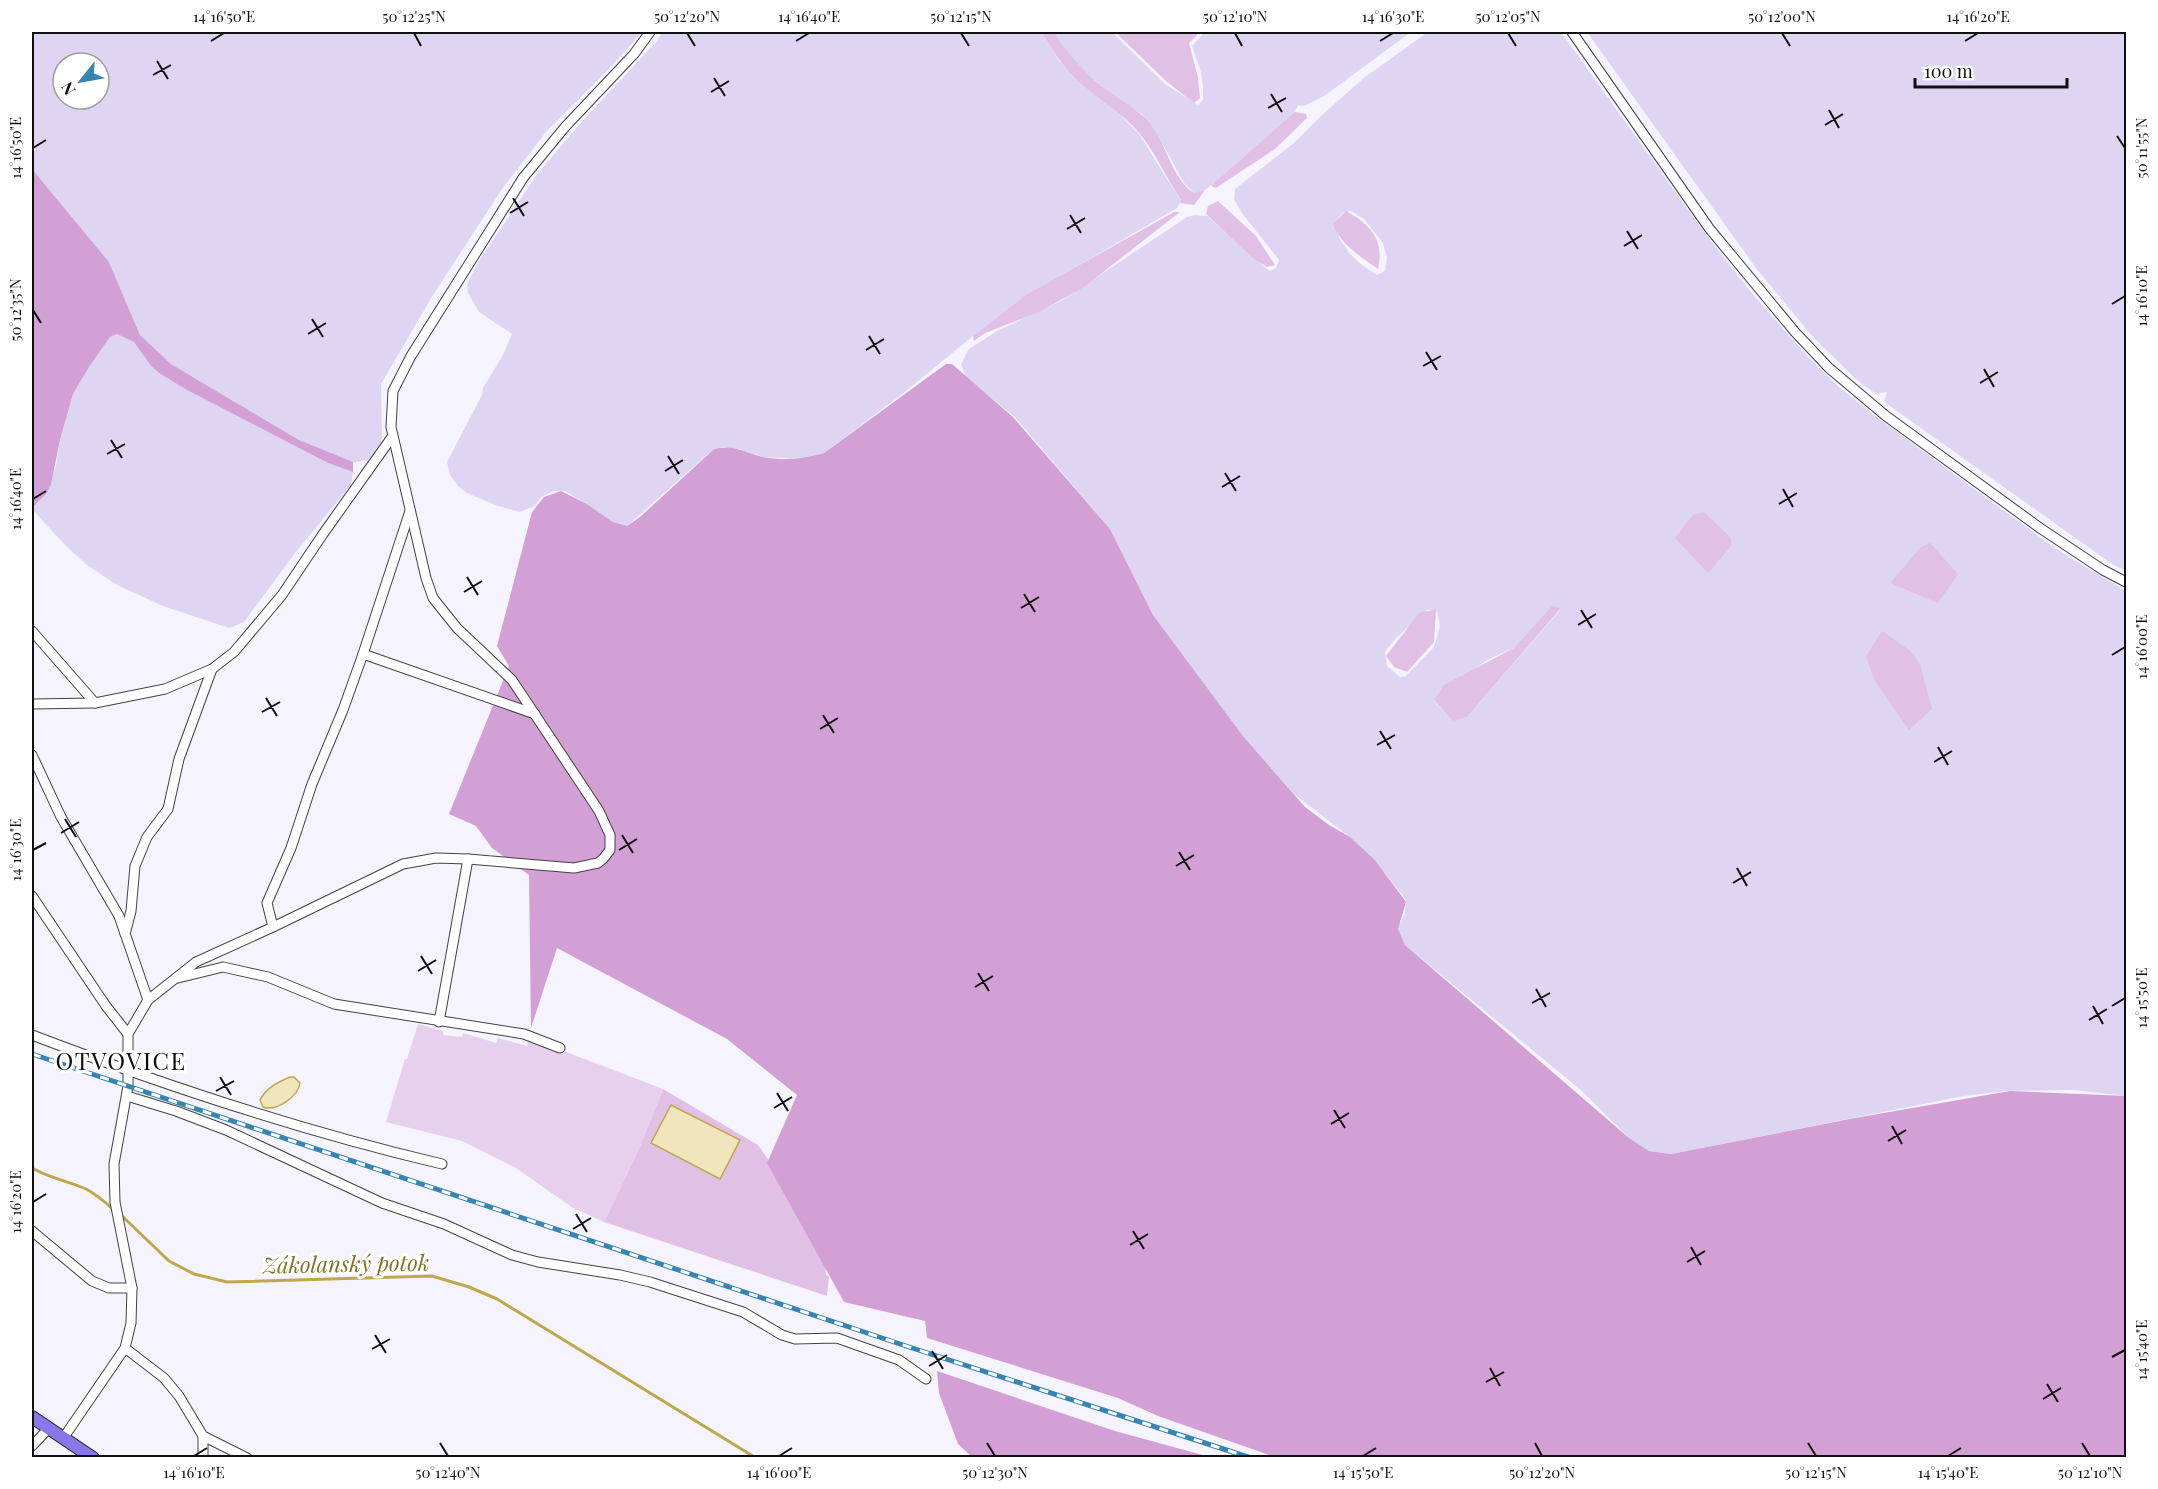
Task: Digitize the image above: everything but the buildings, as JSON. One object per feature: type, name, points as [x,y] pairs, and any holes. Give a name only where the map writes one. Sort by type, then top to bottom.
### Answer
[{"type":"main road","points":[[32,1417],[93,1458]]},
{"type":"street","points":[[64,1437],[125,1348],[131,1323],[132,1288],[115,1202],[114,1164],[127,1096],[128,1034],[148,1000],[196,962],[403,864],[436,858],[574,868],[603,860],[610,850],[610,835],[599,811],[512,680],[452,623],[433,598],[392,437],[390,410],[395,385],[411,356],[523,178],[565,127],[634,54],[650,32]]},
{"type":"street","points":[[1572,32],[1709,228],[1795,332],[1829,368],[1886,416],[2040,528],[2103,570],[2127,582]]},
{"type":"street","points":[[32,704],[95,703],[165,689],[212,669],[234,652],[282,595],[392,437]]},
{"type":"street","points":[[273,927],[267,903],[291,848],[312,784],[363,654],[410,509]]},
{"type":"street","points":[[32,631],[95,703]]},
{"type":"street","points":[[363,654],[535,714]]},
{"type":"street","points":[[125,934],[135,866],[147,837],[168,810],[178,759],[212,669]]},
{"type":"street","points":[[32,755],[61,817],[119,916],[148,1000]]},
{"type":"street","points":[[439,1022],[468,859]]},
{"type":"street","points":[[32,896],[106,1006],[128,1034]]},
{"type":"street","points":[[176,978],[224,967],[268,977],[334,1004],[524,1034],[560,1048]]},
{"type":"street","points":[[32,1035],[128,1072],[284,1123],[442,1164]]},
{"type":"street","points":[[127,1096],[226,1130],[382,1203],[444,1224],[512,1255],[538,1262],[650,1282],[743,1312],[795,1340],[837,1338],[899,1360],[926,1379]]},
{"type":"street","points":[[32,1231],[92,1281],[109,1288],[132,1288]]},
{"type":"street","points":[[125,1348],[164,1378],[179,1396],[203,1436],[203,1458]]},
{"type":"street","points":[[32,1446],[49,1428]]},
{"type":"street","points":[[203,1436],[247,1458]]},
{"type":"shaded area","points":[[32,32],[642,32],[610,68],[546,132],[502,189],[433,295],[381,384],[382,436],[380,449],[371,459],[351,463],[299,440],[171,364],[140,335],[109,262],[32,169]]},
{"type":"shaded area","points":[[662,32],[1041,32],[1059,61],[1076,79],[1117,112],[1139,134],[1181,201],[1177,208],[1026,296],[824,453],[805,459],[763,457],[739,449],[723,447],[710,452],[627,526],[613,522],[565,491],[554,491],[541,497],[535,506],[520,512],[498,506],[467,493],[458,486],[450,475],[447,462],[512,334],[479,312],[468,293],[467,284],[479,261],[538,173],[657,41]]},
{"type":"shaded area","points":[[1041,32],[1054,32],[1088,74],[1149,122],[1181,180],[1194,193],[1205,190],[1194,205],[1180,203],[1181,200],[1140,134],[1072,75]]},
{"type":"shaded area","points":[[1054,32],[1112,32],[1165,84],[1198,105],[1203,100],[1203,87],[1201,72],[1192,46],[1205,32],[1411,32],[1324,96],[1304,106],[1298,105],[1294,114],[1221,178],[1202,192],[1194,193],[1184,183],[1154,128],[1142,114],[1113,95],[1083,70]]},
{"type":"shaded area","points":[[1115,32],[1200,32],[1189,43],[1198,78],[1200,98],[1194,103],[1166,81]]},
{"type":"shaded area","points":[[1428,32],[1561,32],[1704,232],[1750,291],[1809,358],[1840,388],[1882,421],[2056,549],[2126,591],[2126,1096],[2075,1090],[2006,1091],[1964,1096],[1671,1154],[1649,1151],[1629,1138],[1582,1091],[1405,945],[1397,929],[1405,914],[1406,900],[1375,860],[1350,837],[1294,794],[1243,736],[1153,615],[1110,529],[1015,417],[966,377],[961,364],[969,349],[997,331],[1061,301],[1187,217],[1207,216],[1266,268],[1270,271],[1276,268],[1279,260],[1242,213],[1234,199],[1235,189],[1294,143],[1365,77]],"holes":[[[1351,211],[1364,219],[1383,243],[1387,258],[1385,271],[1377,275],[1350,254],[1339,238],[1336,227],[1339,217],[1344,212]],[[1552,607],[1561,609],[1467,717],[1453,720],[1434,701],[1487,660],[1514,648]],[[1427,610],[1437,611],[1440,626],[1434,647],[1406,676],[1400,677],[1387,666],[1385,652],[1396,638]]]},
{"type":"shaded area","points":[[1587,32],[2126,32],[2126,571],[2112,564],[1887,404],[1884,401],[1887,392],[1876,394],[1857,380],[1813,337],[1756,268]]},
{"type":"shaded area","points":[[1295,112],[1306,114],[1307,118],[1275,149],[1216,188],[1211,186]]},
{"type":"shaded area","points":[[32,169],[109,262],[140,335],[171,364],[299,440],[353,462],[353,472],[328,463],[187,390],[151,366],[134,342],[117,334],[110,337],[73,394],[51,484],[46,494],[32,508]]},
{"type":"shaded area","points":[[1218,201],[1256,236],[1275,265],[1267,267],[1254,259],[1206,214],[1208,206]]},
{"type":"shaded area","points":[[1346,211],[1362,221],[1374,234],[1379,250],[1378,269],[1352,250],[1336,231],[1333,224]]},
{"type":"shaded area","points":[[1174,212],[1180,212],[1084,287],[1039,312],[985,333],[974,341],[973,336],[1026,295]]},
{"type":"shaded area","points":[[117,334],[134,342],[151,366],[187,390],[328,463],[353,472],[351,485],[295,553],[244,622],[229,628],[163,606],[117,585],[87,565],[32,509],[46,494],[56,466],[60,440],[73,394],[110,337]]},
{"type":"shaded area","points":[[946,364],[952,364],[1013,417],[1110,529],[1153,615],[1243,736],[1305,807],[1350,837],[1375,860],[1406,902],[1398,929],[1405,945],[1629,1138],[1649,1151],[1671,1154],[2010,1091],[2126,1096],[2126,1457],[1275,1457],[1158,1416],[1118,1398],[927,1338],[925,1321],[844,1302],[767,1163],[797,1095],[727,1039],[557,948],[531,1028],[529,875],[492,848],[476,826],[449,814],[509,666],[497,646],[532,512],[544,497],[561,491],[587,504],[613,522],[627,526],[640,517],[713,450],[732,448],[779,459],[802,458],[824,453]]},
{"type":"shaded area","points":[[1704,512],[1731,538],[1731,546],[1708,573],[1675,538],[1693,515]]},
{"type":"shaded area","points":[[1930,543],[1958,574],[1938,603],[1890,583],[1921,547]]},
{"type":"shaded area","points":[[1552,606],[1561,608],[1467,717],[1453,721],[1434,700],[1444,685],[1514,648]]},
{"type":"shaded area","points":[[1436,610],[1434,642],[1407,672],[1394,667],[1386,656],[1420,612]]},
{"type":"shaded area","points":[[1882,631],[1909,650],[1920,664],[1932,709],[1909,730],[1875,681],[1866,656]]},
{"type":"shaded area","points":[[418,1024],[443,1031],[443,1035],[462,1037],[463,1033],[496,1043],[498,1038],[527,1046],[528,1041],[548,1045],[663,1089],[638,1151],[604,1222],[573,1208],[516,1168],[462,1141],[386,1122]]},
{"type":"shaded area","points":[[294,1077],[300,1083],[291,1098],[274,1107],[263,1107],[260,1100],[266,1092],[277,1083]]},
{"type":"shaded area","points":[[663,1089],[758,1145],[772,1165],[825,1259],[826,1275],[829,1277],[827,1296],[604,1222],[638,1151]]},
{"type":"shaded area","points":[[671,1105],[740,1140],[720,1179],[651,1143]]},
{"type":"shaded area","points":[[937,1371],[1115,1431],[1210,1457],[972,1457],[958,1444],[939,1393]]},
{"type":"waterway","name":"Zákolanský potok","points":[[32,1168],[86,1189],[113,1209]]},
{"type":"waterway","name":"Zákolanský potok","points":[[121,1215],[169,1261],[194,1274],[227,1282],[432,1276],[469,1287],[497,1299],[756,1458]]},
{"type":"railway","points":[[32,1054],[900,1344],[1251,1458]]},
{"type":"district","name":"OTVOVICE","points":[[121,1060]]}]
